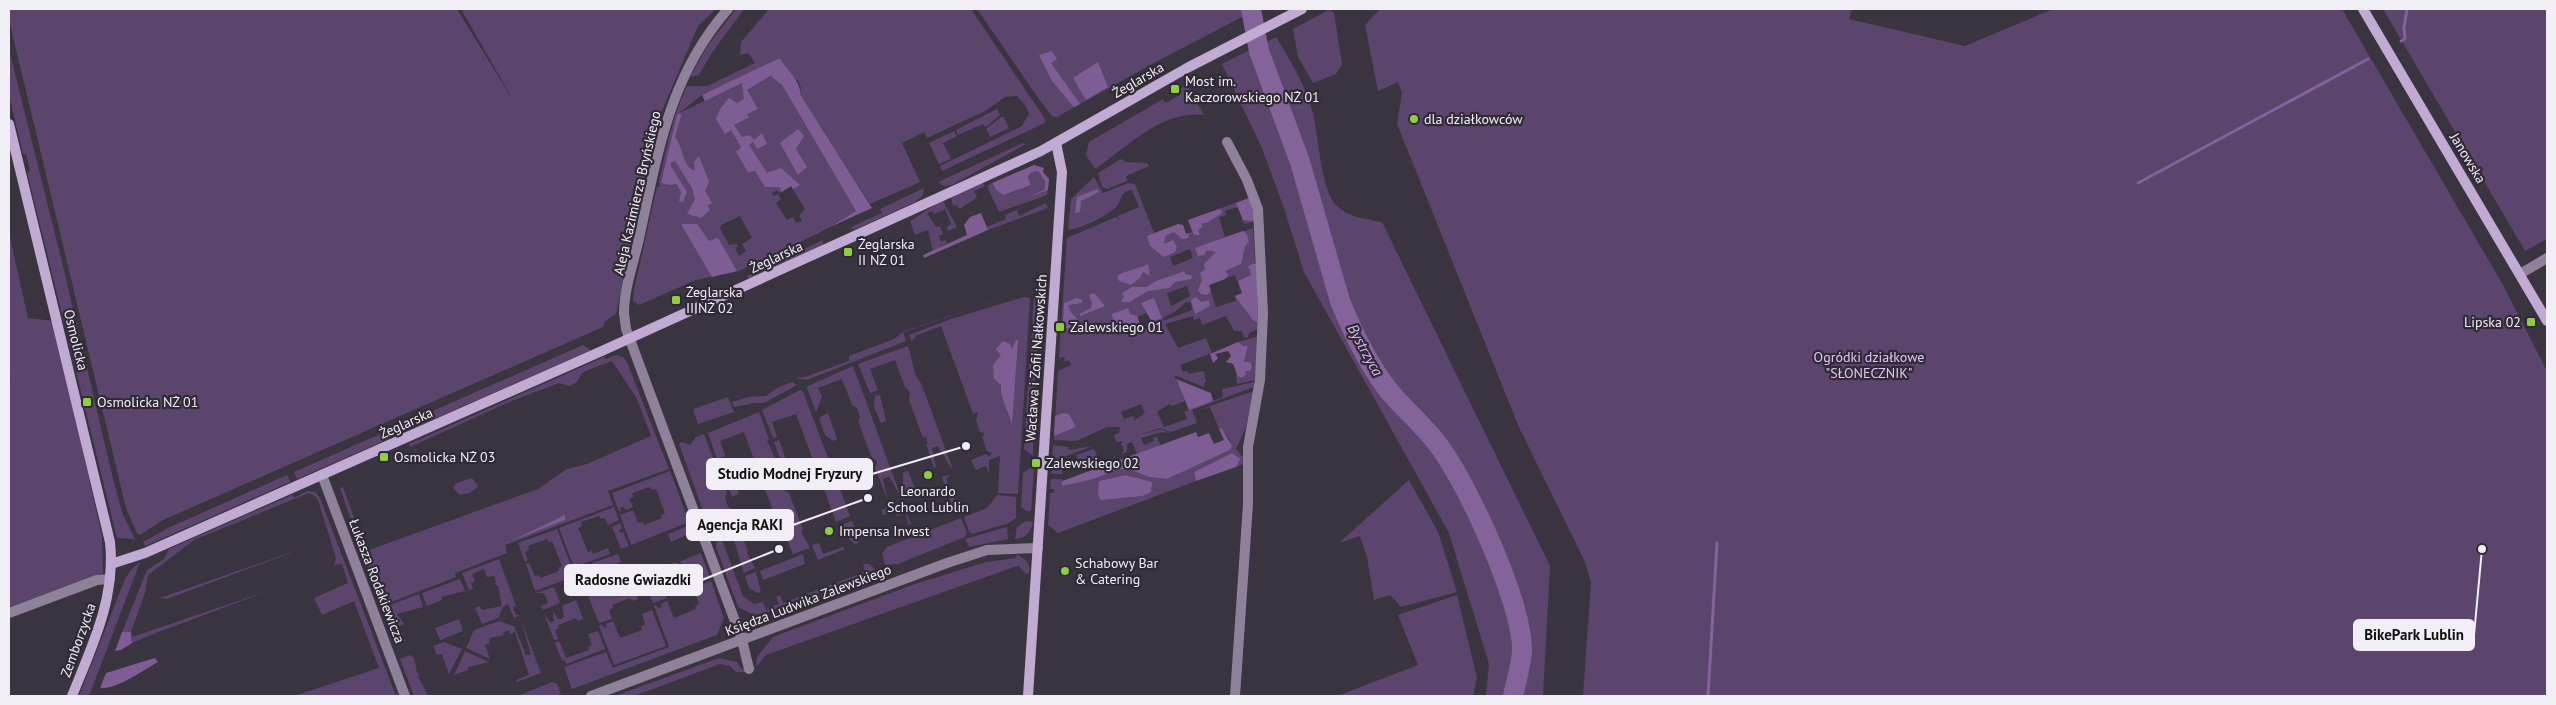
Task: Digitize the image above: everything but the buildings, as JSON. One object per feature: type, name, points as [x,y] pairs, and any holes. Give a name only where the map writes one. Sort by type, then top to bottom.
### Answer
[{"type":"street","name":"Aleja Kazimierza Bryńskiego","points":[[728,9],[698,50],[686,73],[664,126],[624,305],[626,329],[742,640],[749,669]]},
{"type":"street","name":"Żeglarska","points":[[112,564],[136,557],[630,339],[1056,143],[1220,51],[1302,9]]},
{"type":"street","name":"Janowska","points":[[2364,9],[2547,321]]},
{"type":"street","name":"Osmolicka","points":[[9,124],[105,518],[112,564]]},
{"type":"street","points":[[1227,142],[1247,180],[1258,209],[1263,314],[1262,361],[1258,400],[1248,448],[1248,504],[1235,696]]},
{"type":"street","name":"Wacława i Zofii Nałkowskich","points":[[1028,696],[1062,172],[1056,143]]},
{"type":"street","points":[[2520,274],[2547,258]]},
{"type":"street","name":"Łukasza Rodakiewicza","points":[[322,475],[405,696]]},
{"type":"street","name":"Księdza Ludwika Zalewskiego","points":[[591,696],[972,554],[1001,548],[1038,548]]},
{"type":"street","name":"Zemborzycka","points":[[72,696],[100,626],[112,564]]},
{"type":"street","points":[[9,613],[97,580],[110,579]]},
{"type":"green space","points":[[9,9],[457,9],[516,105],[461,9],[716,9],[698,26],[656,125],[616,314],[605,321],[603,327],[163,520],[140,535],[137,533],[126,508],[9,20]]},
{"type":"green space","points":[[736,9],[744,9],[711,54],[699,75],[690,77],[708,45]]},
{"type":"green space","points":[[769,9],[971,9],[1045,119],[1045,123],[942,171],[940,166],[1022,126],[1029,114],[1026,106],[1017,96],[1005,97],[985,111],[927,138],[924,132],[902,143],[920,182],[870,204],[800,94],[801,87],[798,81],[790,75],[780,58],[702,95],[679,113],[742,83],[747,90],[772,76],[782,85],[856,211],[819,233],[739,271],[696,280],[639,305],[633,301],[634,290],[657,187],[660,187],[659,182],[673,122],[682,98],[687,86],[707,86],[755,63],[748,53],[740,55],[741,42]],"holes":[[[791,186],[805,209],[799,216],[802,221],[796,223],[793,217],[787,220],[776,203],[781,199],[778,194],[774,196],[772,193],[777,190],[779,193]],[[740,216],[752,238],[742,244],[746,251],[739,256],[735,248],[738,246],[737,244],[729,245],[720,228],[721,225]]]},
{"type":"green space","points":[[977,9],[1242,9],[1242,17],[1057,117],[1052,116],[1041,102]]},
{"type":"green space","name":"Ogródki działkowe \"SŁONECZNIK\"","points":[[1380,9],[1852,9],[1849,19],[1965,46],[2053,9],[2342,9],[2503,285],[2547,371],[2547,696],[1583,696],[1591,582],[1585,562],[1518,425],[1397,124],[1402,93],[1398,82],[1378,91],[1365,25]]},
{"type":"green space","points":[[2383,9],[2547,9],[2547,239],[2525,251]]},
{"type":"green space","points":[[1329,10],[1334,13],[1342,64],[1336,74],[1313,83],[1298,57],[1293,29]]},
{"type":"green space","points":[[1276,37],[1297,74],[1310,103],[1315,122],[1323,175],[1331,198],[1340,209],[1346,212],[1357,217],[1382,222],[1550,566],[1543,696],[1486,696],[1489,664],[1449,533],[1304,272],[1283,205],[1261,146],[1222,64]]},
{"type":"green space","points":[[9,50],[62,262],[113,479],[123,515],[135,539],[117,538],[27,172],[30,171],[26,154],[23,154],[9,95]]},
{"type":"green space","points":[[1187,85],[1204,115],[1174,118],[1159,124],[1132,141],[1095,169],[1086,155],[1089,142],[1163,99],[1165,103],[1180,95],[1177,90]]},
{"type":"green space","points":[[997,109],[1000,115],[986,127],[983,124],[958,135],[956,130]]},
{"type":"green space","points":[[1001,117],[1004,117],[1009,128],[990,137],[986,129]]},
{"type":"green space","points":[[954,131],[957,136],[943,143],[951,159],[939,164],[929,143]]},
{"type":"green space","points":[[1023,143],[1026,144],[952,185],[944,186],[938,182]]},
{"type":"green space","points":[[1121,159],[1126,162],[1147,163],[1149,166],[1126,176],[1127,181],[1107,189],[1102,187],[1098,173]]},
{"type":"green space","points":[[1031,171],[1038,171],[1045,181],[1045,189],[1035,195],[1048,190],[1047,195],[999,212],[987,186],[992,183],[996,190],[1005,195],[1031,185],[1028,177]]},
{"type":"green space","points":[[1094,177],[1103,193],[1128,183],[1135,184],[1154,233],[1178,224],[1179,226],[1183,225],[1186,234],[1192,232],[1188,220],[1249,198],[1256,221],[1244,224],[1238,207],[1225,211],[1226,215],[1219,217],[1225,237],[1253,228],[1257,294],[1244,308],[1258,323],[1258,329],[1249,333],[1248,337],[1244,338],[1242,331],[1234,331],[1226,316],[1202,325],[1200,318],[1194,320],[1193,316],[1165,324],[1178,348],[1206,338],[1212,353],[1180,365],[1183,372],[1187,371],[1188,374],[1204,371],[1206,382],[1204,387],[1174,375],[1185,401],[1172,406],[1169,404],[1157,412],[1164,427],[1187,419],[1184,412],[1223,397],[1222,389],[1254,382],[1254,387],[1192,410],[1197,423],[1171,432],[1160,428],[1136,436],[1161,429],[1170,433],[1162,432],[1141,438],[1144,445],[1154,441],[1153,437],[1157,437],[1160,445],[1137,454],[1132,442],[1127,444],[1127,452],[1121,454],[1124,450],[1121,444],[1123,441],[1116,442],[1114,435],[1119,433],[1120,427],[1107,427],[1076,441],[1054,440],[1058,371],[1071,365],[1069,360],[1061,363],[1065,360],[1064,357],[1059,358],[1067,238],[1116,217],[1119,220],[1118,216],[1139,207],[1132,190],[1128,191],[1123,195],[1115,208],[1105,215],[1086,225],[1068,230],[1071,199]],"holes":[[[1190,249],[1193,258],[1173,266],[1170,257]],[[1235,275],[1242,293],[1235,296],[1236,301],[1216,307],[1209,285]],[[1187,286],[1190,296],[1171,306],[1167,293]],[[1186,302],[1191,302],[1192,310],[1163,321],[1163,318],[1176,311]],[[1148,312],[1153,325],[1142,330],[1137,317]],[[1141,404],[1145,413],[1135,420],[1133,416],[1124,419],[1121,412]]]},
{"type":"green space","points":[[983,183],[985,186],[974,191],[977,198],[959,209],[957,205],[953,206],[951,197]]},
{"type":"green space","points":[[924,188],[922,196],[915,202],[854,230],[851,227],[882,213],[880,209]]},
{"type":"green space","points":[[943,201],[957,227],[948,231],[947,227],[951,224],[945,209],[934,214],[932,211],[927,213],[936,227],[940,226],[943,234],[939,236],[941,242],[945,240],[947,243],[933,251],[928,230],[915,235],[910,221]]},
{"type":"green space","points":[[1046,203],[1048,208],[988,230],[986,227],[1006,219],[1005,215],[1025,206],[1017,210],[1019,216]]},
{"type":"green space","points":[[9,233],[28,318],[54,321],[102,537],[103,573],[9,607],[9,383],[12,372],[9,380]]},
{"type":"green space","points":[[823,240],[823,245],[749,279],[747,276]]},
{"type":"green space","points":[[1023,292],[903,332],[906,341],[807,380],[795,378],[805,377],[849,361],[849,356],[894,339],[904,331]]},
{"type":"green space","points":[[1024,297],[1030,298],[1018,494],[998,493],[1000,456],[989,460],[989,473],[986,466],[976,470],[971,460],[986,454],[989,457],[992,453],[987,451],[982,437],[985,433],[980,432],[976,420],[978,412],[973,414],[941,326],[917,335],[912,341],[909,335],[951,319]]},
{"type":"green space","points":[[1034,297],[1043,298],[1035,377],[1034,396],[1037,406],[1033,432],[1033,456],[1024,449]]},
{"type":"green space","points":[[1259,336],[1255,380],[1237,384],[1235,369],[1237,374],[1244,363],[1248,346],[1243,347],[1238,342]]},
{"type":"green space","points":[[583,345],[591,350],[297,479],[294,472]]},
{"type":"green space","points":[[908,346],[914,371],[921,383],[951,468],[938,446],[932,448],[936,467],[934,468],[926,444],[928,445],[926,436],[923,438],[909,400],[910,392],[905,387],[895,360],[870,369],[878,390],[870,393],[858,364]]},
{"type":"green space","points":[[616,355],[623,357],[627,362],[669,469],[608,491],[613,505],[505,545],[507,553],[455,573],[456,577],[381,606],[340,488],[343,487],[366,551],[538,489],[567,469],[587,464],[651,436],[637,399],[612,361],[582,373],[577,382],[569,386],[559,383],[514,400],[410,447],[409,444],[604,357],[606,359]]},
{"type":"green space","points":[[853,366],[901,497],[889,476],[883,479],[888,500],[875,468],[877,462],[871,456],[858,421],[860,417],[857,408],[852,405],[842,379],[818,388],[822,397],[816,412],[807,388]]},
{"type":"green space","points":[[792,382],[797,385],[764,403],[734,407],[732,402],[748,397],[766,396],[779,387]]},
{"type":"green space","points":[[800,390],[803,392],[850,516],[836,522],[796,414],[772,422],[777,437],[773,438],[762,410]]},
{"type":"green space","points":[[1254,391],[1246,427],[1236,449],[1244,459],[1243,464],[1236,467],[1232,453],[1194,472],[1196,481],[1058,533],[1048,525],[1050,494],[1054,492],[1054,489],[1050,489],[1051,479],[1062,479],[1062,485],[1094,479],[1116,470],[1128,469],[1149,477],[1167,479],[1230,450],[1230,440],[1222,428],[1219,429],[1210,407],[1195,411]],"holes":[[[1127,475],[1151,482],[1151,492],[1128,498],[1099,481]]]},
{"type":"green space","points":[[880,395],[886,421],[881,423],[874,407],[875,396]]},
{"type":"green space","points":[[728,397],[734,412],[698,424],[693,409]]},
{"type":"green space","points":[[759,412],[769,439],[767,440],[782,474],[780,479],[784,490],[789,493],[803,530],[801,531],[810,548],[793,554],[786,537],[783,538],[744,432],[720,441],[725,456],[717,459],[708,433]]},
{"type":"green space","points":[[828,413],[837,439],[833,441],[825,435],[819,418]]},
{"type":"green space","points":[[704,434],[727,493],[725,498],[728,507],[733,510],[736,519],[725,521],[727,527],[706,519],[679,444],[682,442],[690,445],[696,437]]},
{"type":"green space","points":[[779,440],[791,474],[787,476],[774,442]]},
{"type":"green space","points":[[1053,445],[1068,447],[1069,450],[1093,446],[1064,457],[1062,474],[1051,474]]},
{"type":"green space","points":[[1094,449],[1100,462],[1081,468],[1076,455]]},
{"type":"green space","points":[[726,459],[739,494],[732,497],[719,462]]},
{"type":"green space","points":[[1031,467],[1034,468],[1031,511],[1027,511],[1021,507],[1023,473]]},
{"type":"green space","points":[[670,471],[689,522],[631,545],[620,515],[633,510],[638,523],[643,522],[644,525],[662,518],[661,515],[665,513],[656,489],[652,490],[650,487],[632,493],[634,497],[629,499],[633,507],[626,510],[624,507],[620,508],[621,511],[619,512],[612,493]]},
{"type":"green space","points":[[908,471],[916,491],[907,495],[903,487],[903,473]]},
{"type":"green space","points":[[951,474],[946,479],[956,505],[964,503],[953,509],[947,492],[934,496],[933,492],[945,487],[942,477]]},
{"type":"green space","points":[[287,475],[290,482],[145,546],[143,542],[168,528]]},
{"type":"green space","points":[[472,478],[478,486],[470,493],[460,495],[453,488],[457,483]]},
{"type":"green space","points":[[1409,480],[1438,532],[1457,592],[1401,607],[1390,595],[1374,600],[1367,557],[1360,536],[1339,543]]},
{"type":"green space","points":[[307,491],[315,492],[320,498],[396,696],[294,696],[379,668],[354,601],[322,615],[314,598],[348,583],[342,564],[334,565],[336,558],[318,500],[309,493],[194,540],[148,575],[145,593],[131,632],[122,632],[147,570],[164,559],[169,549],[292,495],[294,498]]},
{"type":"green space","points":[[997,495],[1016,497],[1016,518],[1009,523],[972,534],[969,532],[964,517],[987,508]]},
{"type":"green space","points":[[902,502],[911,524],[909,525],[905,513],[897,516],[895,511],[883,515],[881,510]]},
{"type":"green space","points":[[614,507],[619,520],[608,525],[605,518],[601,519],[599,516],[581,522],[582,526],[578,528],[588,552],[592,551],[593,554],[608,548],[610,554],[574,567],[559,528]]},
{"type":"green space","points":[[961,518],[967,533],[965,537],[898,564],[885,565],[882,553],[887,547]]},
{"type":"green space","points":[[852,521],[859,541],[856,545],[845,536],[841,525]]},
{"type":"green space","points":[[1026,521],[1033,522],[1031,529],[1025,536],[1015,539],[1017,527]]},
{"type":"green space","points":[[620,523],[622,528],[619,530],[620,533],[623,532],[629,546],[621,549],[612,527]]},
{"type":"green space","points":[[690,525],[691,533],[671,542],[668,534]]},
{"type":"green space","points":[[739,527],[747,553],[755,568],[744,573],[731,531]]},
{"type":"green space","points":[[1007,527],[1008,539],[969,547],[965,539]]},
{"type":"green space","points":[[557,529],[575,576],[535,591],[526,564],[529,563],[535,576],[539,575],[540,578],[559,571],[558,568],[562,566],[552,541],[549,543],[547,539],[528,546],[529,550],[525,552],[528,560],[525,562],[518,543]]},
{"type":"green space","points":[[717,540],[722,540],[743,596],[754,604],[763,602],[767,612],[755,615],[738,607],[716,547]]},
{"type":"green space","points":[[819,543],[823,554],[843,547],[845,549],[818,560],[812,545]]},
{"type":"green space","points":[[312,545],[167,599],[160,598]]},
{"type":"green space","points":[[701,553],[710,578],[701,582],[697,572],[679,562]]},
{"type":"green space","points":[[618,554],[621,562],[595,571],[592,563]]},
{"type":"green space","points":[[803,554],[805,564],[763,580],[760,571]]},
{"type":"green space","points":[[1017,555],[1028,564],[1029,573],[1026,574],[1019,566],[1014,567],[766,655],[756,667],[757,657],[773,637],[915,584],[986,562],[1016,558]]},
{"type":"green space","points":[[499,559],[516,606],[513,607],[516,615],[520,615],[514,618],[508,604],[503,607],[498,618],[482,624],[475,608],[480,606],[482,610],[502,606],[498,586],[494,584],[496,583],[494,576],[487,577],[484,569],[472,574],[475,581],[471,583],[473,589],[469,590],[462,573]]},
{"type":"green space","points":[[140,562],[89,696],[79,696],[125,579]]},
{"type":"green space","points":[[675,562],[695,574],[699,585],[711,581],[724,618],[717,635],[572,689],[564,667],[606,652],[613,668],[669,647],[654,606],[662,607],[661,604],[667,601],[674,618],[696,609],[695,606],[699,604],[690,580],[686,581],[684,578],[666,585],[667,588],[663,590],[667,598],[653,603],[642,575]]},
{"type":"green space","points":[[863,564],[869,564],[875,569],[865,576],[768,612],[767,608],[779,604],[776,597],[780,595],[783,603],[862,573],[865,571]]},
{"type":"green space","points":[[756,572],[761,593],[749,588],[745,576]]},
{"type":"green space","points":[[460,579],[465,591],[441,597],[442,600],[427,606],[422,593]]},
{"type":"green space","points":[[629,580],[638,599],[632,601],[630,598],[612,605],[613,608],[609,610],[612,619],[599,623],[588,596],[611,587],[616,596],[620,597],[620,586],[625,593],[630,593]]},
{"type":"green space","points":[[554,587],[560,603],[543,610],[541,606],[548,603],[544,593],[536,593]]},
{"type":"green space","points":[[268,591],[148,636],[132,643],[132,637]]},
{"type":"green space","points":[[419,594],[423,607],[397,614],[404,624],[399,626],[405,641],[395,643],[382,608]]},
{"type":"green space","points":[[1457,595],[1477,678],[1473,696],[1337,696],[1418,665],[1398,615]]},
{"type":"green space","points":[[576,600],[583,619],[578,621],[576,618],[558,625],[559,628],[555,630],[558,639],[554,640],[544,614],[551,623],[554,621],[553,611],[558,619],[561,619],[564,617],[562,606]]},
{"type":"green space","points":[[652,610],[666,646],[614,665],[599,626],[607,627],[606,624],[613,621],[620,638],[642,630],[641,626],[645,625],[642,614]]},
{"type":"green space","points":[[459,619],[463,631],[440,640],[435,628]]},
{"type":"green space","points":[[521,620],[541,673],[517,682],[516,680],[529,675],[515,632],[510,634],[509,630],[503,633],[504,635],[490,638],[489,644],[485,645],[490,659],[466,648],[474,630],[499,621],[514,626],[526,655],[531,655]]},
{"type":"green space","points":[[598,631],[605,649],[566,664],[565,660],[562,661],[555,643],[559,641],[566,658],[589,650],[588,647],[592,645],[588,634]]},
{"type":"green space","points":[[444,642],[462,649],[449,674],[442,654],[437,655],[433,646]]},
{"type":"green space","points":[[465,651],[489,662],[468,667],[468,670],[454,675]]},
{"type":"green space","points":[[410,655],[414,658],[417,672],[420,675],[418,676],[428,696],[414,696],[400,659]]},
{"type":"green space","points":[[719,658],[737,662],[741,669],[756,667],[747,672],[736,672],[730,666],[720,664],[634,696],[615,696]]},
{"type":"green space","points":[[552,682],[557,684],[561,694],[554,696],[522,696],[522,694]]},
{"type":"shaded area","points":[[1052,51],[1057,59],[1051,63],[1080,104],[1074,107],[1052,81],[1039,55]]},
{"type":"shaded area","points":[[780,58],[799,85],[800,94],[872,208],[828,228],[856,211],[782,85],[771,76],[747,90],[758,109],[747,114],[749,117],[734,125],[742,137],[750,135],[754,140],[762,133],[767,144],[757,149],[753,142],[749,145],[767,173],[781,168],[800,185],[793,189],[791,186],[782,192],[779,187],[765,187],[755,171],[748,172],[736,152],[741,147],[731,130],[725,134],[716,119],[720,109],[729,98],[737,103],[744,99],[742,83],[705,101],[702,95]]},
{"type":"shaded area","points":[[1098,62],[1108,87],[1086,100],[1073,78]]},
{"type":"shaded area","points":[[680,113],[681,116],[675,137],[685,161],[695,171],[694,162],[699,156],[709,182],[705,191],[712,203],[707,206],[710,210],[701,218],[687,214],[695,199],[692,188],[675,161],[671,162],[671,166],[687,192],[683,202],[679,201],[681,192],[677,184],[661,183],[677,115]]},
{"type":"shaded area","points":[[798,129],[804,136],[796,149],[807,167],[798,175],[780,143]]},
{"type":"shaded area","points":[[1034,165],[1044,168],[1043,172],[1049,179],[1048,190],[1030,197],[1045,189],[1045,181],[1038,171],[1031,172],[1028,177],[1031,185],[1004,195],[996,190],[992,183]]},
{"type":"shaded area","points":[[1097,189],[1099,192],[1081,201],[1080,212],[1075,213],[1077,197]]},
{"type":"shaded area","points":[[1249,198],[1256,221],[1243,220],[1236,203]]},
{"type":"shaded area","points":[[1219,209],[1222,211],[1221,214],[1206,223],[1202,223],[1202,227],[1198,230],[1200,235],[1194,235],[1188,220]]},
{"type":"shaded area","points":[[981,213],[988,230],[924,258],[923,255],[967,235],[964,225],[970,217]]},
{"type":"shaded area","points":[[681,224],[697,224],[709,241],[718,238],[737,271],[712,277]]},
{"type":"shaded area","points":[[1178,224],[1183,225],[1186,234],[1189,233],[1188,238],[1182,239],[1174,232],[1165,236],[1164,244],[1173,240],[1177,247],[1175,252],[1164,257],[1150,246],[1147,236]]},
{"type":"shaded area","points":[[1243,231],[1247,234],[1249,242],[1245,246],[1241,264],[1225,271],[1228,275],[1225,279],[1209,285],[1211,292],[1207,295],[1201,294],[1198,290],[1202,280],[1200,273],[1205,269],[1204,264],[1216,252],[1207,250],[1204,255],[1198,256],[1195,248]]},
{"type":"shaded area","points":[[1148,264],[1150,276],[1143,272],[1140,278],[1131,285],[1119,281],[1117,276],[1120,274]]},
{"type":"shaded area","points":[[1257,264],[1258,323],[1253,320],[1235,296],[1242,293],[1238,281],[1251,275],[1250,269],[1247,267]]},
{"type":"shaded area","points":[[1185,271],[1185,274],[1193,276],[1191,279],[1175,282],[1169,288],[1148,291],[1130,302],[1121,302],[1124,297],[1122,293],[1132,287],[1147,287],[1156,281]]},
{"type":"shaded area","points":[[1094,293],[1105,306],[1080,316],[1080,314],[1091,308],[1092,303],[1089,295]]},
{"type":"shaded area","points":[[1195,297],[1202,302],[1209,300],[1210,306],[1195,314],[1191,301]]},
{"type":"shaded area","points":[[1077,298],[1082,300],[1082,303],[1068,305],[1079,321],[1078,325],[1065,329],[1063,325],[1064,303]]},
{"type":"shaded area","points":[[1154,298],[1162,318],[1152,322],[1141,303]]},
{"type":"shaded area","points":[[1128,308],[1130,314],[1137,316],[1141,327],[1130,331],[1121,323],[1113,323],[1112,314]]},
{"type":"shaded area","points":[[1016,340],[1018,340],[1012,424],[1003,399],[1001,385],[994,379],[993,365],[1001,355],[996,349],[1003,341],[1010,344],[1012,349]]},
{"type":"shaded area","points":[[1238,342],[1243,346],[1248,346],[1244,362],[1250,362],[1252,367],[1250,371],[1245,371],[1246,374],[1242,378],[1238,376],[1233,364],[1226,362],[1231,356],[1228,351],[1215,354],[1218,358],[1213,363],[1210,354]]},
{"type":"shaded area","points":[[1176,379],[1211,393],[1213,401],[1189,410]]},
{"type":"shaded area","points":[[1064,413],[1069,414],[1076,427],[1054,436],[1055,416]]},
{"type":"shaded area","points":[[1222,428],[1232,446],[1230,450],[1167,479],[1149,477],[1128,469],[1116,470],[1094,479],[1062,486],[1062,481],[1196,432],[1198,437],[1209,433],[1214,444],[1224,440],[1219,429]]},
{"type":"shaded area","points":[[1232,453],[1240,459],[1236,467],[1196,481],[1194,472]]},
{"type":"shaded area","points":[[1126,475],[1152,482],[1151,492],[1142,496],[1101,500],[1098,495],[1099,481]]},
{"type":"shaded area","points":[[565,515],[565,520],[511,541]]},
{"type":"shaded area","points":[[122,632],[131,632],[132,643],[121,650],[115,651]]},
{"type":"shaded area","points":[[155,658],[158,662],[130,679],[114,686],[100,688],[106,673]]},
{"type":"pier","points":[[1259,9],[1265,9],[1263,44],[1253,48],[1246,39],[1240,19]]},
{"type":"waterway","name":"Bystrzyca","points":[[1251,9],[1259,51],[1300,162],[1340,301],[1350,325],[1381,381],[1431,435],[1448,460],[1477,512],[1503,574],[1520,630],[1522,651],[1513,696]]},
{"type":"waterway","points":[[2401,41],[2405,39],[2404,28],[2407,9]]},
{"type":"waterway","points":[[2138,183],[2368,59]]},
{"type":"waterway","points":[[1708,696],[1717,543]]},
{"type":"place","name":"Most im. Kaczorowskiego NŻ 01","points":[[1175,89]]},
{"type":"place","name":"dla działkowców","points":[[1414,119]]},
{"type":"place","name":"Żeglarska II NŻ 01","points":[[848,252]]},
{"type":"place","name":"Żeglarska II NŻ 02","points":[[676,300]]},
{"type":"place","name":"Lipska 02","points":[[2531,322]]},
{"type":"place","name":"Zalewskiego 01","points":[[1060,327]]},
{"type":"place","name":"Osmolicka NŻ 01","points":[[87,402]]},
{"type":"place","name":"Studio Modnej Fryzury","points":[[966,446]]},
{"type":"place","name":"Osmolicka NŻ 03","points":[[384,457]]},
{"type":"place","name":"Zalewskiego 02","points":[[1036,463]]},
{"type":"place","name":"Leonardo School Lublin","points":[[928,475]]},
{"type":"place","name":"Agencja RAKI","points":[[868,498]]},
{"type":"place","name":"Impensa Invest","points":[[829,531]]},
{"type":"place","name":"Radosne Gwiazdki","points":[[779,549]]},
{"type":"place","name":"BikePark Lublin","points":[[2482,549]]},
{"type":"place","name":"Schabowy Bar & Catering","points":[[1065,571]]}]
